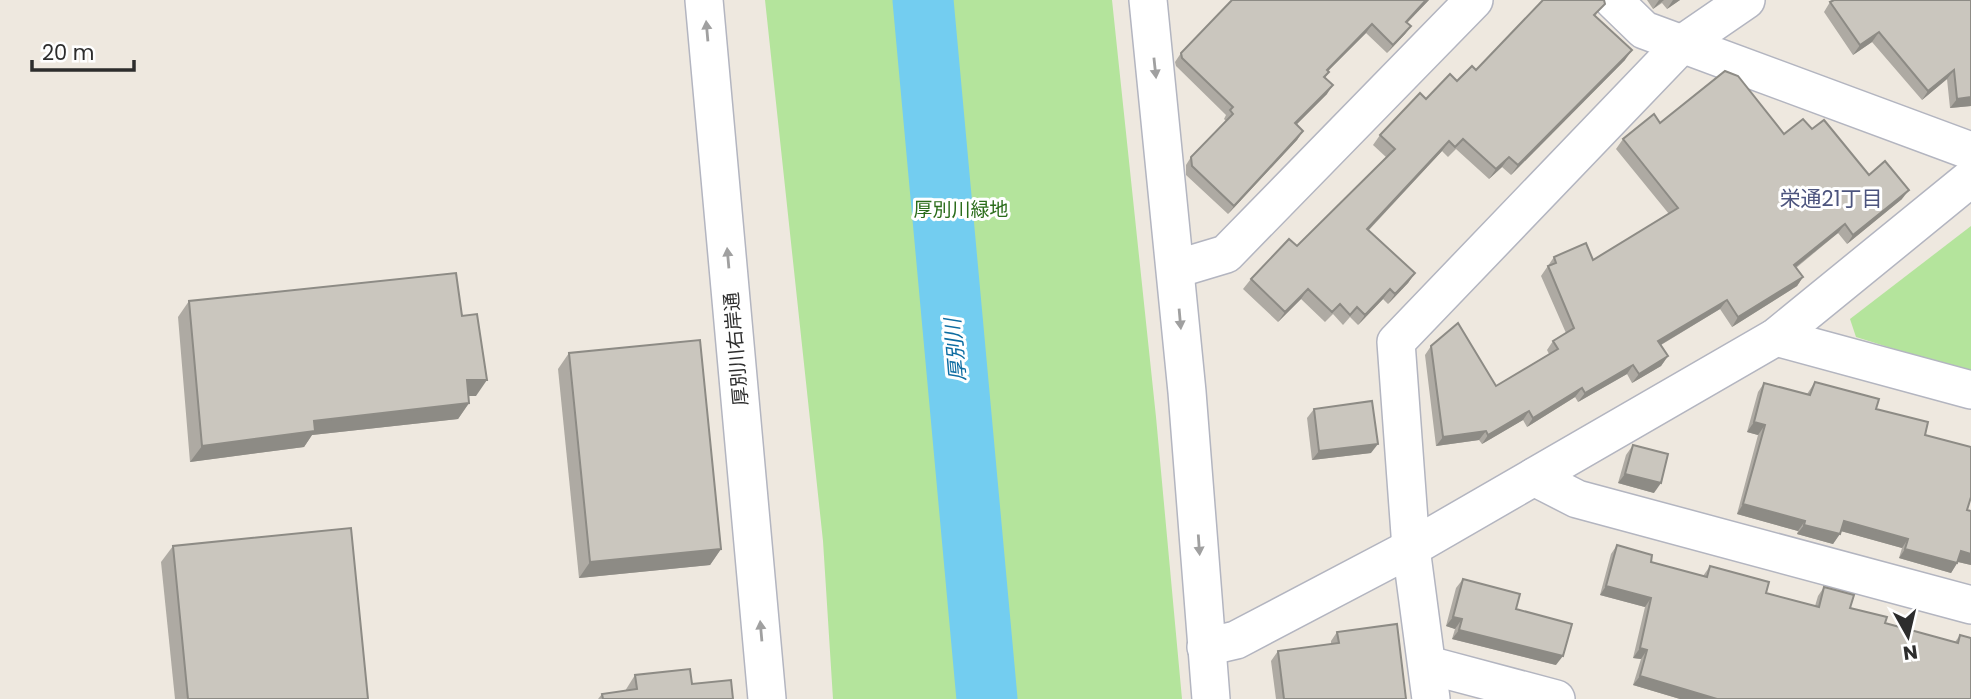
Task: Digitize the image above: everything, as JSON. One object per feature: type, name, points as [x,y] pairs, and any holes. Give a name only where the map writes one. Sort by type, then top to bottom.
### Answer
[{"type":"street","name":"厚別川右岸通","points":[[704,0],[767,699]]},
{"type":"street","points":[[1176,269],[1226,254],[1474,0]]},
{"type":"street","points":[[1613,0],[1644,30],[1971,151]]},
{"type":"street","points":[[1556,699],[1430,682],[1411,548],[1396,342],[1682,44],[1746,0]]},
{"type":"street","points":[[1155,2],[1211,699]]},
{"type":"street","points":[[1206,647],[1236,640],[1411,548],[1776,337],[1971,178]]},
{"type":"street","points":[[1776,337],[1971,390]]},
{"type":"street","points":[[1534,477],[1577,499],[1971,605]]},
{"type":"green space","name":"厚別川緑地","points":[[765,0],[1112,0],[1156,417],[1182,699],[833,699],[823,541]]},
{"type":"green space","points":[[1971,226],[1971,373],[1856,337],[1850,319]]},
{"type":"building","points":[[1232,0],[1426,0],[1406,22],[1411,26],[1393,45],[1372,24],[1327,70],[1329,72],[1324,77],[1333,85],[1295,123],[1303,131],[1234,206],[1192,166],[1191,157],[1233,114],[1230,110],[1233,107],[1182,58],[1181,53]]},
{"type":"building","points":[[1543,0],[1604,0],[1605,4],[1594,15],[1632,50],[1518,165],[1509,157],[1496,169],[1463,139],[1455,147],[1449,141],[1367,229],[1415,273],[1395,294],[1390,289],[1365,315],[1357,307],[1350,315],[1340,304],[1332,312],[1308,289],[1285,312],[1251,279],[1289,239],[1297,246],[1395,149],[1380,135],[1420,93],[1426,99],[1450,74],[1457,81],[1472,66],[1476,70]]},
{"type":"building","points":[[1971,0],[1971,97],[1957,99],[1954,70],[1928,91],[1879,32],[1860,45],[1830,2]]},
{"type":"building","points":[[1725,71],[1738,76],[1784,134],[1803,119],[1812,129],[1824,120],[1869,175],[1885,161],[1909,190],[1853,235],[1845,224],[1794,265],[1803,277],[1738,317],[1727,300],[1658,341],[1668,356],[1639,374],[1633,365],[1585,393],[1582,388],[1533,418],[1529,411],[1488,435],[1486,431],[1443,437],[1431,346],[1458,323],[1496,386],[1558,349],[1553,341],[1574,328],[1548,266],[1556,263],[1554,257],[1586,243],[1593,260],[1678,208],[1623,139],[1654,114],[1660,123]]},
{"type":"building","points":[[456,273],[462,316],[477,314],[487,380],[467,380],[469,403],[314,421],[315,431],[202,446],[189,301]]},
{"type":"building","points":[[700,340],[721,549],[590,562],[569,353]]},
{"type":"building","points":[[1815,382],[1879,399],[1876,409],[1928,422],[1925,435],[1971,447],[1971,497],[1967,510],[1971,511],[1971,554],[1961,551],[1957,563],[1905,549],[1908,539],[1844,521],[1840,534],[1743,504],[1765,425],[1754,422],[1764,383],[1810,395]]},
{"type":"building","points":[[1372,401],[1378,444],[1319,451],[1314,409]]},
{"type":"building","points":[[1633,445],[1668,454],[1661,483],[1625,474]]},
{"type":"building","points":[[351,528],[368,699],[188,699],[173,546]]},
{"type":"building","points":[[1617,545],[1652,555],[1651,562],[1707,577],[1710,566],[1769,582],[1766,593],[1819,607],[1824,587],[1854,595],[1850,608],[1887,617],[1885,623],[1958,643],[1960,635],[1971,638],[1971,699],[1717,699],[1640,676],[1647,650],[1640,648],[1651,598],[1606,586]]},
{"type":"building","points":[[1463,579],[1520,594],[1516,609],[1572,624],[1563,656],[1459,630],[1462,619],[1453,617]]},
{"type":"building","points":[[1397,624],[1406,699],[1284,699],[1278,651],[1339,643],[1337,632]]},
{"type":"building","points":[[690,669],[692,684],[731,680],[733,699],[603,699],[602,694],[637,689],[635,675]]},
{"type":"waterway","name":"厚別川","points":[[923,0],[987,699]]},
{"type":"district","name":"栄通21丁目","points":[[1831,198]]}]
